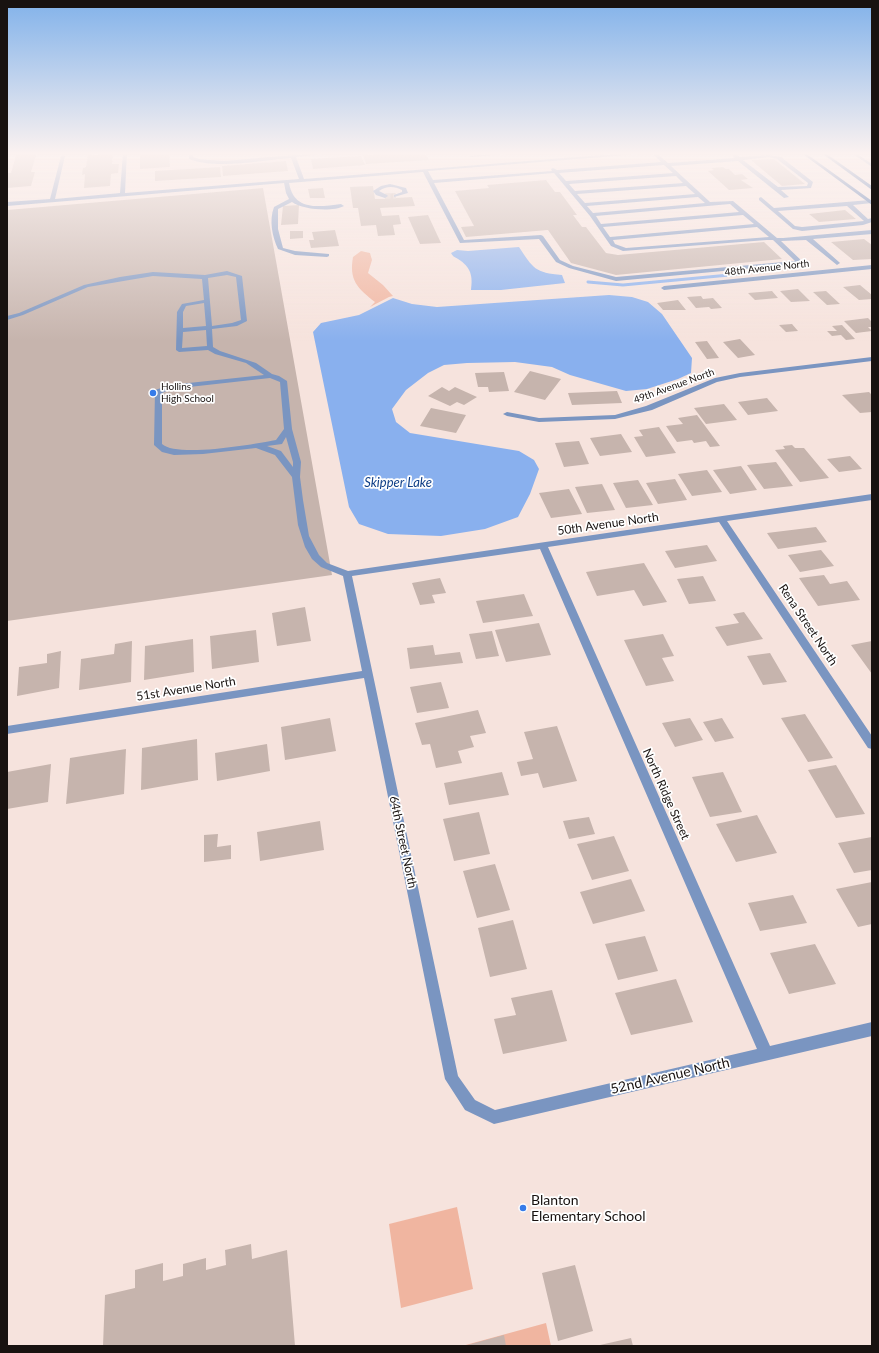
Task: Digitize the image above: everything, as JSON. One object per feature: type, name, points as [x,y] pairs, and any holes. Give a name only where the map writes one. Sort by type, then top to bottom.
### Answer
[{"type":"street","points":[[274,215],[275,230],[281,249],[295,253],[327,255]]},
{"type":"street","points":[[448,215],[462,242],[541,237],[558,261],[571,267],[616,279],[799,262]]},
{"type":"street","points":[[592,215],[613,245],[620,248],[636,250],[767,238],[783,240],[872,232]]},
{"type":"street","points":[[600,226],[720,215]]},
{"type":"street","points":[[746,215],[775,239],[811,273]]},
{"type":"street","points":[[779,215],[793,226],[802,228],[863,223],[869,220]]},
{"type":"street","points":[[609,239],[758,225]]},
{"type":"street","points":[[808,238],[837,263]]},
{"type":"street","name":"48th Avenue North","points":[[664,288],[872,267]]},
{"type":"street","points":[[7,318],[27,312],[86,286],[120,279],[153,274],[205,277],[227,274],[239,276],[244,321],[242,323],[209,328],[179,330]]},
{"type":"street","points":[[205,277],[210,348]]},
{"type":"street","points":[[207,301],[184,305],[180,312],[179,350],[210,348],[214,351],[236,357],[265,371],[270,376]]},
{"type":"street","name":"49th Avenue North","points":[[507,414],[540,420],[615,417],[648,408],[715,380],[740,375],[872,359]]},
{"type":"street","points":[[280,442],[258,446],[181,452],[166,451],[158,445],[158,392],[170,387],[270,376],[277,377],[283,381],[288,430],[297,462],[296,477],[304,538],[312,554],[325,565],[347,574]]},
{"type":"street","points":[[278,453],[280,442],[288,430]]},
{"type":"street","points":[[258,446],[278,453],[296,477]]},
{"type":"street","name":"50th Avenue North","points":[[347,574],[872,497]]},
{"type":"street","name":"Rena Street North","points":[[722,520],[872,745]]},
{"type":"street","name":"North Ridge Street","points":[[543,545],[766,1053]]},
{"type":"street","name":"64th Street North","points":[[347,574],[452,1080],[470,1105]]},
{"type":"street","name":"51st Avenue North","points":[[7,730],[368,674]]},
{"type":"street","name":"52nd Avenue North","points":[[470,1105],[494,1117],[872,1029]]},
{"type":"shaded area","points":[[361,251],[370,253],[372,260],[368,273],[383,285],[393,296],[370,307],[375,302],[359,288],[353,278],[352,272],[353,257]]},
{"type":"shaded area","points":[[457,1207],[473,1289],[401,1308],[389,1224]]},
{"type":"shaded area","points":[[546,1323],[551,1346],[462,1346]]},
{"type":"water","points":[[519,247],[532,265],[540,271],[546,273],[562,275],[565,283],[501,290],[471,290],[472,280],[470,272],[466,265],[451,253],[457,250],[468,251]]},
{"type":"water","name":"Skipper Lake","points":[[609,295],[632,297],[648,302],[662,314],[692,358],[691,373],[647,389],[626,391],[570,375],[552,367],[515,362],[444,365],[428,373],[406,390],[392,409],[396,422],[410,433],[519,451],[534,460],[539,469],[530,494],[518,517],[485,529],[441,536],[388,534],[359,524],[349,507],[313,332],[321,323],[359,315],[393,298],[412,304],[437,307]]},
{"type":"building","name":"Hollins High School","points":[[7,215],[268,215],[332,575],[7,621]]},
{"type":"building","points":[[282,215],[298,215],[298,224],[281,225]]},
{"type":"building","points":[[359,215],[399,215],[401,224],[393,225],[395,235],[378,236],[376,225],[361,226]]},
{"type":"building","points":[[428,215],[441,243],[420,244],[408,217]]},
{"type":"building","points":[[468,215],[573,215],[582,227],[586,227],[606,253],[618,255],[764,242],[782,259],[616,275],[571,263],[548,230],[466,237],[461,227],[474,226]]},
{"type":"building","points":[[810,215],[851,215],[856,219],[819,222]]},
{"type":"building","points":[[335,230],[339,246],[311,248],[309,240],[314,240],[312,232]]},
{"type":"building","points":[[290,231],[303,231],[303,238],[290,239]]},
{"type":"building","points":[[864,239],[872,245],[872,259],[853,260],[831,242]]},
{"type":"building","points":[[860,285],[872,295],[872,299],[859,300],[843,287]]},
{"type":"building","points":[[798,289],[810,301],[791,302],[780,291]]},
{"type":"building","points":[[772,291],[778,298],[755,300],[748,293]]},
{"type":"building","points":[[826,291],[840,304],[827,305],[813,292]]},
{"type":"building","points":[[701,296],[703,299],[713,298],[722,308],[696,308],[687,297]]},
{"type":"building","points":[[678,300],[686,310],[663,310],[657,303]]},
{"type":"building","points":[[868,318],[872,322],[872,327],[868,327],[872,331],[856,333],[844,321]]},
{"type":"building","points":[[792,324],[798,331],[786,332],[779,325]]},
{"type":"building","points":[[842,325],[855,339],[846,340],[841,335],[832,336],[827,331],[837,331],[832,326]]},
{"type":"building","points":[[740,339],[755,355],[738,358],[723,342]]},
{"type":"building","points":[[707,341],[719,358],[707,359],[695,342]]},
{"type":"building","points":[[530,371],[561,379],[545,400],[514,392]]},
{"type":"building","points":[[504,372],[509,391],[489,392],[488,387],[478,387],[475,373]]},
{"type":"building","points":[[442,387],[449,391],[455,387],[477,397],[464,405],[457,402],[450,406],[428,396]]},
{"type":"building","points":[[617,391],[622,403],[572,405],[568,393]]},
{"type":"building","points":[[869,392],[872,395],[872,412],[860,413],[842,395]]},
{"type":"building","points":[[767,398],[778,411],[748,415],[738,402]]},
{"type":"building","points":[[724,404],[737,420],[706,424],[694,408]]},
{"type":"building","points":[[431,408],[466,415],[456,433],[420,426]]},
{"type":"building","points":[[697,415],[720,446],[710,447],[706,441],[694,443],[692,440],[677,442],[666,426],[683,424],[678,418]]},
{"type":"building","points":[[659,427],[676,453],[646,457],[634,437],[643,436],[639,430]]},
{"type":"building","points":[[621,434],[632,452],[600,456],[590,438]]},
{"type":"building","points":[[579,441],[589,464],[564,467],[555,443]]},
{"type":"building","points":[[792,445],[795,448],[804,448],[829,478],[800,482],[775,450],[785,449],[783,446]]},
{"type":"building","points":[[850,456],[862,469],[839,472],[827,459]]},
{"type":"building","points":[[776,462],[793,486],[764,489],[747,465]]},
{"type":"building","points":[[741,466],[757,490],[730,494],[713,470]]},
{"type":"building","points":[[707,470],[722,492],[692,496],[678,474]]},
{"type":"building","points":[[675,479],[687,500],[658,504],[646,483]]},
{"type":"building","points":[[638,480],[653,505],[626,508],[613,483]]},
{"type":"building","points":[[602,484],[615,510],[587,513],[575,487]]},
{"type":"building","points":[[569,489],[582,514],[551,518],[539,493]]},
{"type":"building","points":[[816,527],[827,542],[778,549],[767,533]]},
{"type":"building","points":[[707,545],[717,561],[675,568],[665,551]]},
{"type":"building","points":[[821,550],[834,566],[800,572],[788,555]]},
{"type":"building","points":[[644,563],[667,602],[643,606],[634,590],[597,596],[586,572]]},
{"type":"building","points":[[824,575],[830,584],[847,581],[860,600],[818,606],[799,578]]},
{"type":"building","points":[[703,576],[716,601],[689,604],[677,579]]},
{"type":"building","points":[[440,578],[446,593],[432,595],[435,603],[420,605],[412,583]]},
{"type":"building","points":[[524,594],[533,616],[483,623],[476,601]]},
{"type":"building","points":[[305,607],[311,641],[277,646],[272,613]]},
{"type":"building","points":[[744,612],[763,639],[727,646],[715,627],[739,623],[733,614]]},
{"type":"building","points":[[539,623],[551,655],[506,662],[495,630]]},
{"type":"building","points":[[256,630],[259,662],[212,669],[210,636]]},
{"type":"building","points":[[492,631],[499,656],[476,659],[469,634]]},
{"type":"building","points":[[663,634],[674,656],[662,658],[674,681],[646,686],[624,640]]},
{"type":"building","points":[[193,639],[194,672],[144,680],[145,646]]},
{"type":"building","points":[[132,641],[131,682],[79,690],[81,659],[114,654],[115,644]]},
{"type":"building","points":[[872,641],[872,674],[851,645]]},
{"type":"building","points":[[433,645],[435,655],[460,652],[463,663],[410,669],[407,648]]},
{"type":"building","points":[[61,651],[59,688],[17,696],[19,667],[47,663],[47,654]]},
{"type":"building","points":[[770,653],[787,682],[763,685],[747,656]]},
{"type":"building","points":[[441,682],[449,708],[417,713],[410,687]]},
{"type":"building","points":[[478,710],[486,733],[470,736],[474,747],[458,751],[462,763],[436,768],[430,744],[422,745],[415,723]]},
{"type":"building","points":[[805,714],[833,758],[808,762],[781,718]]},
{"type":"building","points":[[330,718],[336,751],[285,760],[281,727]]},
{"type":"building","points":[[690,718],[703,740],[675,747],[662,723]]},
{"type":"building","points":[[722,718],[734,738],[715,742],[703,722]]},
{"type":"building","points":[[557,726],[577,781],[543,788],[538,773],[521,776],[517,762],[533,759],[524,732]]},
{"type":"building","points":[[197,739],[198,780],[141,790],[142,748]]},
{"type":"building","points":[[267,744],[270,771],[217,781],[215,753]]},
{"type":"building","points":[[126,749],[124,794],[66,804],[70,758]]},
{"type":"building","points":[[51,764],[48,802],[7,809],[7,772]]},
{"type":"building","points":[[836,765],[865,814],[836,818],[808,770]]},
{"type":"building","points":[[502,772],[509,795],[449,805],[444,783]]},
{"type":"building","points":[[723,772],[742,812],[710,817],[692,777]]},
{"type":"building","points":[[479,812],[490,854],[454,861],[443,819]]},
{"type":"building","points":[[757,815],[777,853],[736,862],[716,824]]},
{"type":"building","points":[[589,817],[595,834],[569,839],[563,821]]},
{"type":"building","points":[[320,821],[324,850],[260,861],[257,832]]},
{"type":"building","points":[[218,834],[217,847],[231,845],[231,859],[204,862],[204,835]]},
{"type":"building","points":[[614,836],[629,871],[592,880],[577,844]]},
{"type":"building","points":[[872,837],[872,870],[854,873],[838,843]]},
{"type":"building","points":[[495,864],[510,910],[477,918],[463,871]]},
{"type":"building","points":[[631,879],[645,911],[593,924],[580,892]]},
{"type":"building","points":[[872,882],[872,924],[858,927],[836,889]]},
{"type":"building","points":[[793,895],[807,923],[760,931],[748,903]]},
{"type":"building","points":[[513,920],[527,969],[490,977],[478,928]]},
{"type":"building","points":[[645,936],[658,971],[618,980],[605,944]]},
{"type":"building","points":[[815,944],[836,984],[789,994],[770,953]]},
{"type":"building","points":[[676,979],[693,1022],[631,1035],[615,993]]},
{"type":"building","points":[[552,990],[567,1041],[503,1054],[494,1019],[516,1015],[511,998]]},
{"type":"building","points":[[251,1244],[252,1259],[287,1250],[295,1346],[103,1346],[105,1295],[135,1288],[135,1270],[163,1263],[163,1281],[183,1276],[183,1264],[206,1258],[206,1270],[226,1265],[225,1250]]},
{"type":"building","points":[[575,1265],[593,1331],[558,1341],[542,1273]]},
{"type":"building","points":[[504,1335],[506,1346],[464,1346]]},
{"type":"building","points":[[631,1338],[633,1346],[600,1346],[600,1345]]},
{"type":"waterway","points":[[588,282],[623,285],[740,274]]},
{"type":"place","name":"Hollins High School","points":[[153,393]]},
{"type":"place","name":"Blanton Elementary School","points":[[523,1208]]}]
